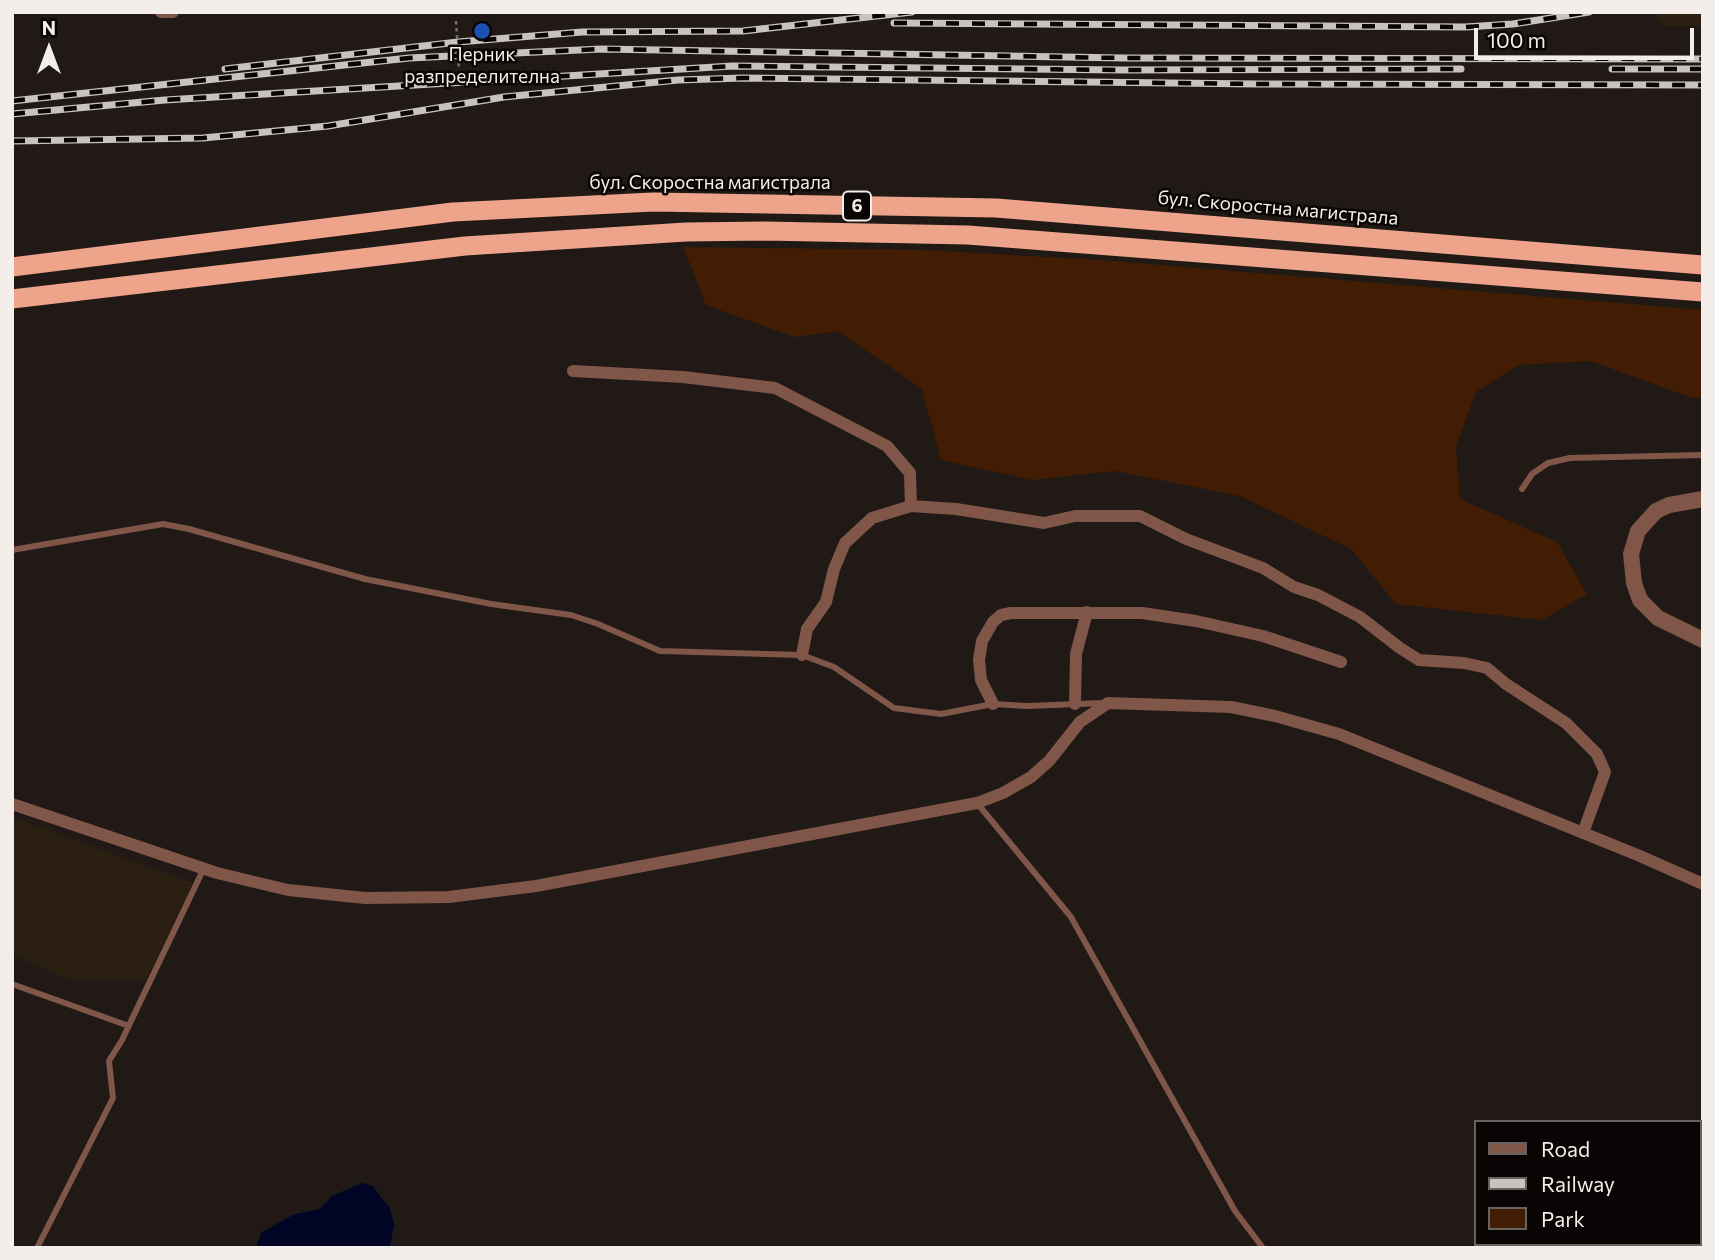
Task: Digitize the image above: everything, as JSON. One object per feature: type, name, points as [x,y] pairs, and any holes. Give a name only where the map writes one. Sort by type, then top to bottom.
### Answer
[{"type":"highway","name":"бул. Скоростна магистрала","points":[[12,267],[453,212],[653,202],[996,208],[1703,265]]},
{"type":"highway","name":"6","points":[[12,299],[465,246],[686,232],[765,231],[968,235],[1703,292]]},
{"type":"street","points":[[161,12],[173,12]]},
{"type":"street","points":[[573,371],[683,377],[775,388],[887,446],[910,473],[911,506]]},
{"type":"street","points":[[1703,499],[1677,503],[1656,512],[1638,531],[1631,554],[1634,583],[1640,600],[1658,618],[1703,640]]},
{"type":"street","points":[[802,655],[807,629],[826,602],[834,569],[845,543],[872,518],[911,506],[956,509],[1044,523],[1075,516],[1140,516],[1186,539],[1263,568],[1294,587],[1350,612],[1419,660],[1464,663],[1487,668],[1506,684],[1566,723],[1597,754],[1605,772],[1583,833]]},
{"type":"street","points":[[1075,704],[1076,654],[1087,612]]},
{"type":"street","points":[[993,704],[981,680],[979,660],[982,641],[993,622],[1001,615],[1011,613],[1142,613],[1196,621],[1264,635],[1341,662]]},
{"type":"street","points":[[12,804],[204,869],[288,890],[365,898],[449,897],[536,886],[977,803],[1003,793],[1031,777],[1049,761],[1080,722],[1108,703],[1231,707],[1339,734],[1703,884]]},
{"type":"lane","points":[[1522,489],[1532,474],[1548,463],[1570,458],[1703,456]]},
{"type":"lane","points":[[12,550],[163,524],[189,528],[365,579],[491,604],[571,615],[660,651],[802,655],[834,667],[894,708],[940,714],[993,704],[1027,706],[1108,703]]},
{"type":"lane","points":[[977,803],[1071,917],[1235,1211],[1263,1248]]},
{"type":"lane","points":[[37,1248],[113,1098],[109,1061],[204,869]]},
{"type":"lane","points":[[12,984],[128,1026]]},
{"type":"path","points":[[558,13],[580,12]]},
{"type":"path","points":[[456,21],[459,69]]},
{"type":"shaded area","points":[[1651,12],[1703,12],[1703,26],[1665,26]]},
{"type":"shaded area","points":[[12,817],[193,883],[146,980],[70,980],[12,954]]},
{"type":"green space","points":[[683,247],[925,250],[1101,260],[1703,310],[1703,398],[1693,398],[1590,361],[1519,365],[1476,392],[1456,446],[1460,499],[1557,542],[1587,594],[1542,620],[1396,604],[1351,549],[1240,496],[1115,471],[1032,480],[941,460],[922,389],[838,331],[794,337],[706,305]]},
{"type":"water","points":[[362,1183],[372,1186],[390,1208],[394,1224],[390,1248],[260,1248],[257,1244],[262,1232],[295,1214],[320,1209],[332,1196]]},
{"type":"railway","points":[[225,69],[458,42],[582,32],[743,31],[912,12]]},
{"type":"railway","points":[[894,23],[1465,27],[1513,24],[1589,12]]},
{"type":"railway","points":[[12,101],[409,58],[601,49],[1123,58],[1703,59]]},
{"type":"railway","points":[[12,114],[165,100],[732,66],[1122,70],[1461,69]]},
{"type":"railway","points":[[1612,69],[1703,69]]},
{"type":"railway","points":[[12,141],[203,138],[328,126],[504,97],[678,80],[743,78],[1258,84],[1703,85]]},
{"type":"place","name":"Перник разпределителна","points":[[482,31]]}]
